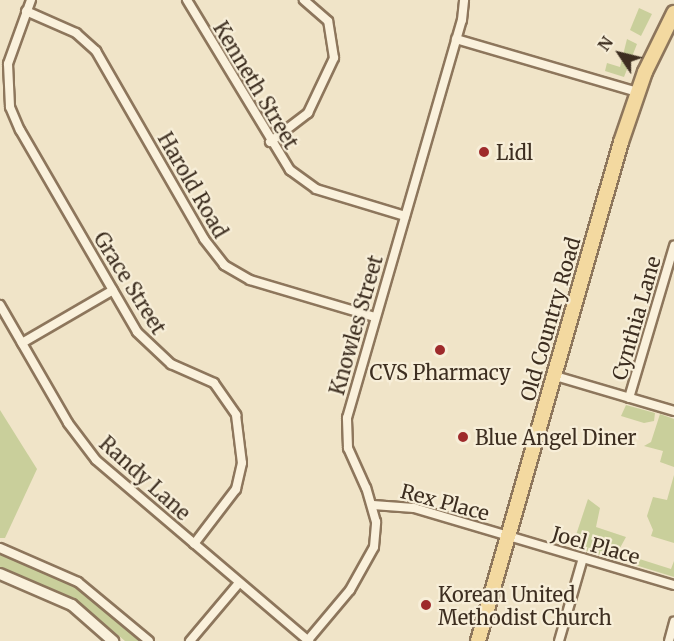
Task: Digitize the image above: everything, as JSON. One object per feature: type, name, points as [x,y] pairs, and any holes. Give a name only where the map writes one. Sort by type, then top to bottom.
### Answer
[{"type":"main road","name":"Old Country Road","points":[[478,641],[509,537],[552,375],[638,92],[674,13]]},
{"type":"street","name":"Grace Street","points":[[30,0],[8,64],[10,107],[113,290],[150,347],[171,364],[214,383],[236,415],[242,463],[236,489],[194,544]]},
{"type":"street","points":[[270,142],[308,113],[334,58],[328,21],[304,0]]},
{"type":"street","name":"Knowles Street","points":[[308,641],[366,566],[376,522],[373,504],[352,462],[346,433],[375,317],[456,39],[464,0]]},
{"type":"street","name":"Kenneth Street","points":[[190,1],[270,142],[290,170],[316,189],[405,216]]},
{"type":"street","name":"Harold Road","points":[[26,11],[76,33],[96,51],[204,239],[224,265],[250,280],[375,317]]},
{"type":"street","points":[[456,39],[638,92]]},
{"type":"street","name":"Cynthia Lane","points":[[629,398],[674,246]]},
{"type":"street","points":[[22,343],[113,290]]},
{"type":"street","name":"Randy Lane","points":[[0,306],[68,423],[96,459],[308,641]]},
{"type":"street","points":[[552,375],[674,411]]},
{"type":"street","name":"Rex Place","points":[[373,504],[414,508],[509,537]]},
{"type":"street","name":"Joel Place","points":[[509,537],[674,585]]},
{"type":"street","points":[[0,548],[78,582],[149,641]]},
{"type":"street","points":[[559,641],[583,558]]},
{"type":"street","points":[[0,574],[72,605],[113,641]]},
{"type":"street","points":[[190,641],[239,583]]},
{"type":"street","points":[[669,641],[674,622]]},
{"type":"green space","points":[[639,8],[652,14],[641,36],[630,30]]},
{"type":"green space","points":[[627,39],[637,44],[624,77],[605,71],[607,63],[620,67]]},
{"type":"green space","points":[[626,405],[655,413],[654,421],[644,423],[621,416]]},
{"type":"green space","points":[[0,410],[37,469],[5,538],[0,538]]},
{"type":"green space","points":[[660,414],[674,419],[674,467],[660,462],[663,451],[644,446],[651,442]]},
{"type":"green space","points":[[674,475],[674,543],[651,536],[653,530],[647,516],[653,497],[667,500]]},
{"type":"green space","points":[[588,499],[600,508],[596,527],[626,537],[614,559],[572,547]]},
{"type":"green space","points":[[0,553],[77,587],[142,641],[125,641],[74,598],[0,567]]},
{"type":"green space","points":[[630,556],[671,569],[674,561],[674,577],[632,564]]},
{"type":"place","name":"Lidl","points":[[484,152]]},
{"type":"place","name":"CVS Pharmacy","points":[[440,350]]},
{"type":"place","name":"Blue Angel Diner","points":[[463,437]]},
{"type":"place","name":"Korean United Methodist Church","points":[[426,605]]}]
